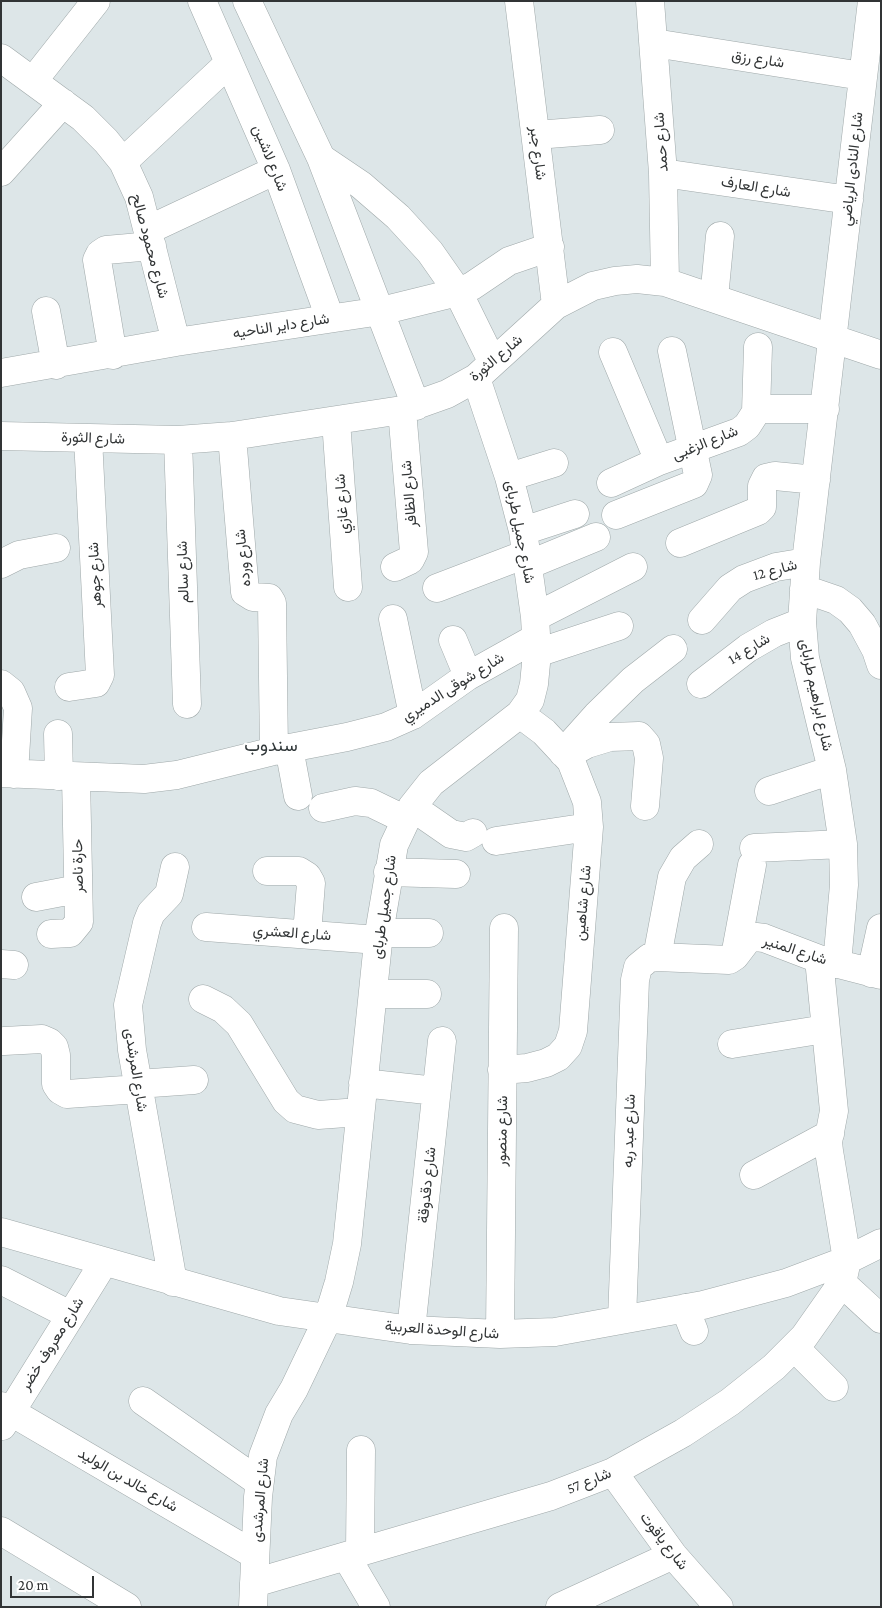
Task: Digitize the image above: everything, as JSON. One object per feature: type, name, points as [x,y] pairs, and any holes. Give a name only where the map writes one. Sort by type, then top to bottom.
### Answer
[{"type":"street","points":[[33,81],[96,1]]},
{"type":"street","points":[[247,1],[321,158],[381,311]]},
{"type":"street","name":"شارع جبر","points":[[519,1],[556,305]]},
{"type":"street","name":"شارع حمد","points":[[650,1],[663,173],[665,282]]},
{"type":"street","name":"شارع النادى الرياضي","points":[[833,337],[849,200],[869,71],[872,1]]},
{"type":"street","name":"شارع لاشين","points":[[200,4],[229,63],[276,170],[330,318]]},
{"type":"street","name":"شارع رزق","points":[[654,43],[869,71]]},
{"type":"street","name":"شارع محمود صالح","points":[[1,58],[95,129],[123,162],[139,197],[176,342]]},
{"type":"street","points":[[123,162],[229,63]]},
{"type":"street","points":[[1,172],[63,103]]},
{"type":"street","points":[[536,135],[600,130]]},
{"type":"street","name":"شارع جميل طرباى","points":[[321,158],[361,185],[398,217],[430,252],[458,292],[484,369],[526,550],[536,636],[530,700],[520,714],[431,783],[408,813],[394,845],[388,872],[379,937],[347,1244],[339,1282],[328,1318]]},
{"type":"street","points":[[113,354],[97,260],[106,250],[150,238],[276,170]]},
{"type":"street","name":"شارع العارف","points":[[663,173],[849,200]]},
{"type":"street","points":[[714,298],[720,236]]},
{"type":"street","name":"شارع داير الناحيه","points":[[1,374],[176,342],[381,311],[458,292],[472,286],[509,261],[550,247]]},
{"type":"street","name":"شارع الثورة","points":[[2,429],[88,438],[178,440],[232,436],[409,408],[447,394],[484,369],[556,305],[594,286],[615,281],[637,279],[665,282],[833,337],[880,359]]},
{"type":"street","points":[[46,311],[56,365]]},
{"type":"street","name":"شارع الظافر","points":[[381,311],[409,408],[414,552],[410,560],[395,567]]},
{"type":"street","name":"شارع ابراهيم طراباى","points":[[833,337],[806,562],[802,622],[805,658],[832,770],[843,844],[844,885],[828,961],[825,1029],[834,1111],[829,1151],[845,1271]]},
{"type":"street","points":[[758,347],[756,412],[765,408],[825,409]]},
{"type":"street","points":[[616,515],[694,484],[698,475],[672,351]]},
{"type":"street","points":[[614,352],[659,461]]},
{"type":"street","name":"شارع الزغبى","points":[[611,483],[659,461],[738,432],[747,426],[756,412]]},
{"type":"street","name":"شارع غازي","points":[[336,421],[348,587]]},
{"type":"street","name":"شارع ورده","points":[[232,436],[245,592],[253,597],[269,598],[272,603],[282,750]]},
{"type":"street","name":"شارع جوهر","points":[[69,687],[96,682],[100,675],[88,438]]},
{"type":"street","name":"شارع سالم","points":[[178,440],[188,704]]},
{"type":"street","points":[[509,477],[554,463]]},
{"type":"street","points":[[680,543],[758,511],[762,507],[762,486],[766,478],[775,476],[816,480]]},
{"type":"street","points":[[526,550],[576,514]]},
{"type":"street","points":[[437,588],[526,550],[596,537]]},
{"type":"street","points":[[1,564],[19,555],[56,548]]},
{"type":"street","name":"شارع 12","points":[[702,620],[730,588],[744,579],[776,567],[806,562]]},
{"type":"street","points":[[536,636],[633,568]]},
{"type":"street","points":[[804,589],[836,600],[850,610],[862,624],[876,650],[881,665]]},
{"type":"street","points":[[393,618],[413,716]]},
{"type":"street","name":"شارع 14","points":[[701,684],[748,648],[774,633],[802,622]]},
{"type":"street","points":[[536,636],[619,626]]},
{"type":"street","name":"شارع شوقى الدميري","points":[[5,776],[144,779],[177,775],[386,727],[413,716],[468,676],[536,636]]},
{"type":"street","points":[[453,640],[468,676]]},
{"type":"street","points":[[564,754],[597,715],[633,680],[673,649]]},
{"type":"street","points":[[1,684],[11,692],[18,708],[9,737],[5,776]]},
{"type":"street","name":"شارع شاهين","points":[[502,1070],[527,1068],[546,1062],[558,1056],[568,1046],[573,1031],[589,827],[588,802],[572,761],[544,732],[520,714]]},
{"type":"street","name":"حارة ناصر","points":[[51,934],[70,933],[79,922],[68,777],[58,734]]},
{"type":"street","points":[[564,754],[610,737],[639,736],[646,744],[649,758],[645,806]]},
{"type":"street","points":[[282,750],[298,796]]},
{"type":"street","points":[[769,791],[832,770]]},
{"type":"street","points":[[323,808],[355,801],[371,803],[408,813],[451,834],[466,837],[485,837],[589,827]]},
{"type":"street","points":[[699,844],[683,858],[672,877],[666,898],[657,957],[722,961],[735,956],[753,857],[843,844]]},
{"type":"street","name":"شارع المرشدى","points":[[173,1282],[138,1087],[129,1026],[128,1005],[151,913],[169,894],[176,867]]},
{"type":"street","points":[[267,871],[299,871],[310,882],[307,934]]},
{"type":"street","points":[[388,872],[456,874]]},
{"type":"street","points":[[36,897],[78,890]]},
{"type":"street","name":"شارع العشري","points":[[206,927],[379,937],[429,933]]},
{"type":"street","name":"شارع منصور","points":[[500,1334],[504,928]]},
{"type":"street","points":[[876,974],[881,928]]},
{"type":"street","name":"شارع المنير","points":[[735,956],[748,939],[764,938],[828,961],[876,974]]},
{"type":"street","name":"شارع عبد ربه","points":[[622,1319],[635,980],[638,967],[649,958],[657,957]]},
{"type":"street","points":[[373,994],[427,994]]},
{"type":"street","points":[[204,999],[223,1009],[239,1024],[286,1101],[295,1109],[318,1115],[360,1112]]},
{"type":"street","points":[[732,1044],[825,1029]]},
{"type":"street","points":[[4,1041],[42,1039],[49,1042],[54,1047],[56,1055],[56,1084],[60,1090],[67,1094],[194,1080]]},
{"type":"street","name":"شارع دقدوقة","points":[[411,1330],[442,1041]]},
{"type":"street","points":[[363,1083],[436,1091]]},
{"type":"street","points":[[754,1175],[830,1134]]},
{"type":"street","name":"شارع الوحدة العربية","points":[[1,1232],[279,1311],[411,1330],[500,1334],[555,1332],[622,1319],[690,1320],[786,1283],[845,1271],[881,1243]]},
{"type":"street","name":"شارع معروف خضر","points":[[4,1415],[104,1262]]},
{"type":"street","points":[[845,1271],[881,1319]]},
{"type":"street","name":"شارع 57","points":[[254,1595],[353,1554],[551,1496],[613,1472],[683,1433],[730,1402],[774,1367],[804,1337],[845,1271]]},
{"type":"street","points":[[1,1280],[70,1315]]},
{"type":"street","name":"شارع المرشدى","points":[[254,1595],[259,1482],[270,1435],[328,1318]]},
{"type":"street","points":[[794,1347],[834,1387]]},
{"type":"street","points":[[143,1401],[259,1482]]},
{"type":"street","name":"شارع خالد بن الوليد","points":[[4,1415],[255,1555]]},
{"type":"street","points":[[361,1450],[353,1554],[376,1607]]},
{"type":"street","name":"شارع ياقوت","points":[[613,1472],[673,1555],[719,1607]]},
{"type":"street","points":[[1,1532],[127,1607]]},
{"type":"street","points":[[560,1607],[673,1555]]},
{"type":"district","name":"سندوب","points":[[271,745]]}]
